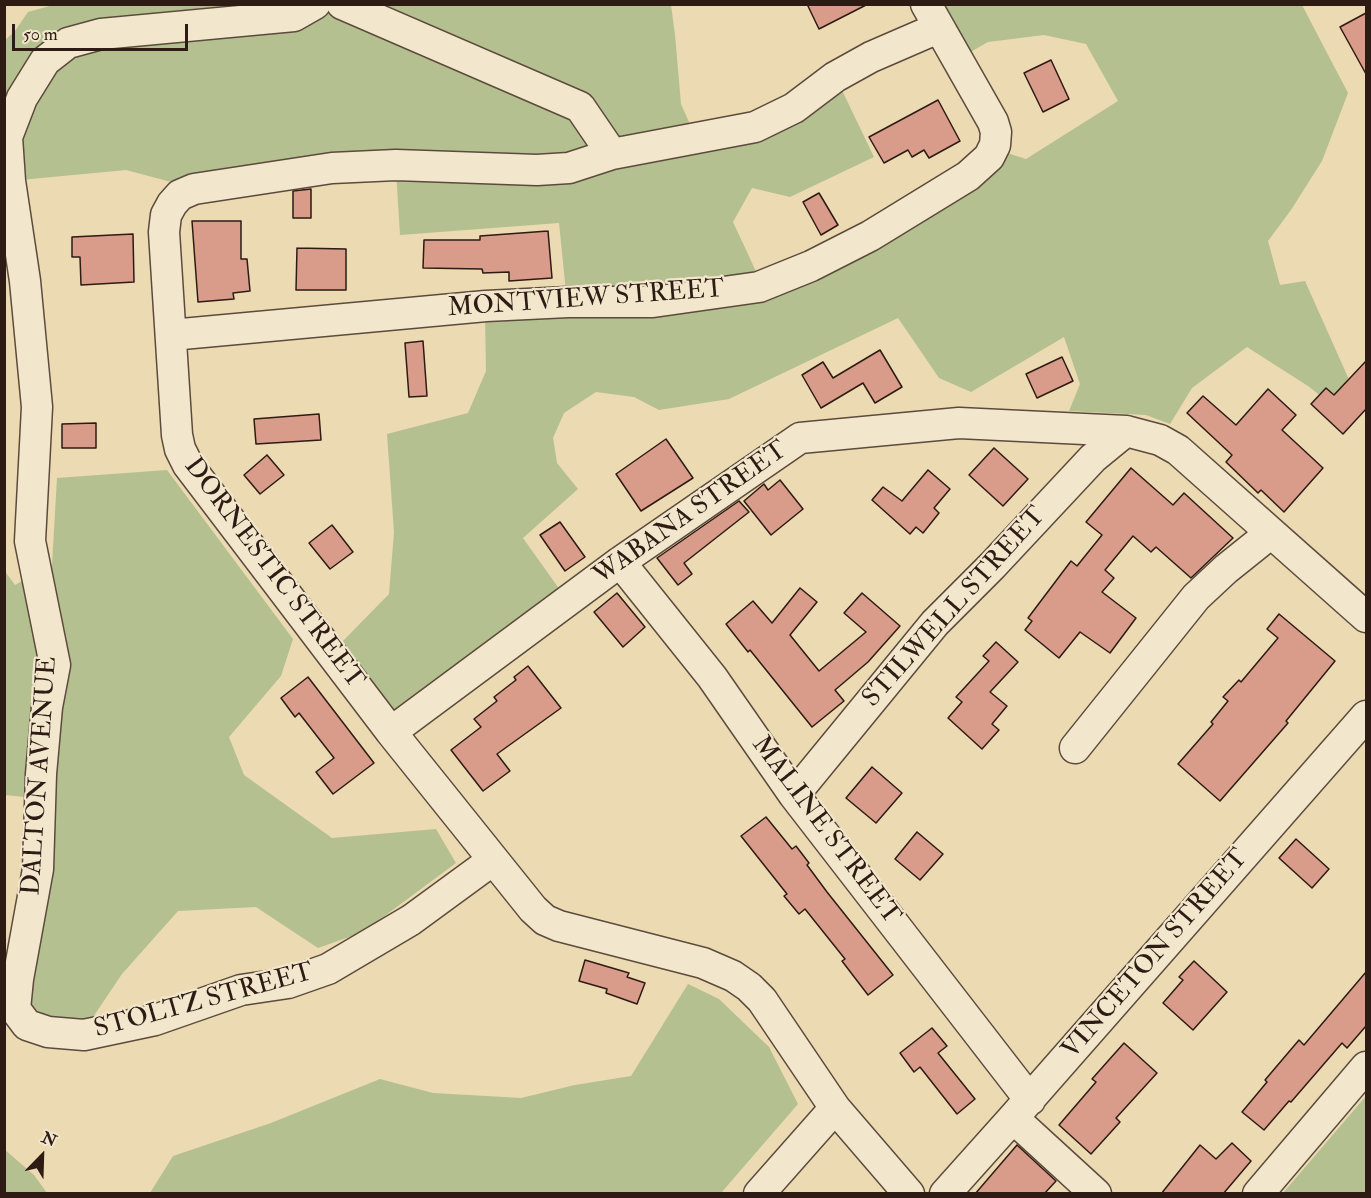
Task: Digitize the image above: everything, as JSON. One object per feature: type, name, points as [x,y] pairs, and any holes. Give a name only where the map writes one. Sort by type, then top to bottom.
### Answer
[{"type":"street","name":"DALTON AVENUE","points":[[27,1025],[15,1009],[18,979],[38,869],[42,763],[47,707],[55,665],[30,541],[37,407],[25,281],[11,191],[7,137],[22,98],[45,61],[68,43],[101,34],[294,16],[315,4]]},
{"type":"street","points":[[342,4],[580,107],[612,154]]},
{"type":"street","name":"DORNESTIC STREET","points":[[909,1194],[835,1108],[762,1000],[749,987],[726,972],[704,963],[552,924],[532,909],[391,732],[188,465],[180,449],[177,435],[164,232],[172,204],[180,195],[194,189],[332,168],[386,165],[537,170],[569,168],[612,154],[755,127],[794,108],[835,77],[872,57],[932,16]]},
{"type":"street","name":"MONTVIEW STREET","points":[[171,335],[486,306],[568,302],[653,302],[759,287],[811,266],[870,236],[968,176],[984,162],[995,145],[996,132],[993,122],[932,16]]},
{"type":"street","name":"WABANA STREET","points":[[391,732],[620,562],[800,438],[959,423],[1126,431],[1160,440],[1178,450],[1366,617]]},
{"type":"street","name":"STILWELL STREET","points":[[794,795],[935,623],[992,566],[1092,458],[1126,431]]},
{"type":"street","points":[[1075,748],[1196,597],[1226,568],[1271,533]]},
{"type":"street","name":"MALINE STREET","points":[[620,562],[711,676],[794,795],[1022,1109],[1096,1194]]},
{"type":"street","name":"VINCETON STREET","points":[[945,1194],[1366,716]]},
{"type":"street","name":"STOLTZ STREET","points":[[27,1025],[48,1032],[84,1035],[155,1020],[241,990],[288,983],[328,969],[411,920],[493,860]]},
{"type":"street","points":[[1258,1194],[1366,1067]]},
{"type":"street","points":[[759,1194],[835,1108]]},
{"type":"green space","points":[[53,5],[671,5],[681,104],[700,147],[839,84],[874,157],[790,197],[752,188],[733,222],[760,280],[1007,153],[1026,159],[1118,101],[1086,44],[1044,35],[988,42],[967,54],[939,5],[1302,5],[1348,93],[1322,161],[1268,241],[1280,285],[1305,281],[1355,393],[1335,407],[1308,386],[1247,347],[1192,388],[1170,424],[1146,415],[1069,411],[1080,384],[1064,337],[971,392],[939,378],[898,318],[729,399],[659,410],[634,397],[596,392],[564,413],[553,438],[557,463],[578,489],[523,538],[560,590],[398,718],[342,642],[389,594],[394,532],[387,434],[468,413],[486,371],[485,315],[568,312],[559,223],[400,235],[395,154],[175,183],[126,170],[10,181],[5,137],[5,40],[15,31],[28,12]]},
{"type":"green space","points":[[167,470],[293,639],[281,676],[229,737],[244,775],[332,838],[436,829],[456,863],[363,932],[318,948],[256,907],[178,911],[122,974],[83,1032],[20,1007],[35,798],[5,795],[4,570],[15,585],[52,565],[57,478]]},
{"type":"green space","points":[[688,984],[719,999],[769,1047],[798,1104],[721,1193],[150,1193],[173,1156],[271,1123],[380,1079],[433,1093],[521,1098],[575,1085],[631,1076]]},
{"type":"green space","points":[[1366,1096],[1366,1193],[1283,1193]]},
{"type":"green space","points":[[4,1149],[34,1175],[47,1193],[5,1193]]},
{"type":"building","points":[[807,4],[868,4],[819,29]]},
{"type":"building","points":[[1366,13],[1366,74],[1340,27]]},
{"type":"building","points":[[1051,60],[1069,99],[1043,112],[1024,73]]},
{"type":"building","points":[[938,100],[960,141],[929,158],[924,150],[912,157],[908,150],[884,163],[869,137]]},
{"type":"building","points":[[311,189],[311,218],[293,218],[293,191]]},
{"type":"building","points":[[819,193],[838,225],[821,235],[803,202]]},
{"type":"building","points":[[192,221],[241,221],[241,259],[247,259],[250,291],[233,293],[234,299],[198,302]]},
{"type":"building","points":[[548,231],[552,278],[509,281],[509,272],[483,273],[482,269],[423,268],[424,240],[480,240],[480,236]]},
{"type":"building","points":[[133,234],[134,282],[81,285],[80,257],[72,257],[72,237]]},
{"type":"building","points":[[297,248],[346,249],[346,290],[296,290]]},
{"type":"building","points":[[423,341],[427,396],[409,397],[405,343]]},
{"type":"building","points":[[880,350],[902,387],[875,403],[863,383],[821,408],[802,375],[823,362],[833,378]]},
{"type":"building","points":[[1062,357],[1073,381],[1037,398],[1026,374]]},
{"type":"building","points":[[1366,361],[1366,409],[1343,434],[1311,404],[1326,388],[1334,395]]},
{"type":"building","points":[[1268,389],[1296,415],[1282,430],[1323,468],[1284,512],[1261,490],[1258,493],[1226,462],[1232,455],[1187,413],[1203,396],[1236,425]]},
{"type":"building","points":[[319,414],[321,440],[256,444],[254,419]]},
{"type":"building","points":[[96,423],[96,448],[62,448],[62,424]]},
{"type":"building","points":[[666,439],[693,478],[641,511],[616,474]]},
{"type":"building","points":[[994,448],[1028,479],[1003,506],[969,475]]},
{"type":"building","points":[[267,455],[284,475],[260,494],[244,475]]},
{"type":"building","points":[[1131,468],[1173,505],[1184,493],[1233,538],[1191,578],[1156,547],[1151,552],[1133,536],[1105,570],[1114,578],[1102,592],[1136,618],[1110,653],[1080,632],[1059,658],[1025,630],[1032,621],[1028,618],[1071,561],[1077,566],[1102,535],[1086,522]]},
{"type":"building","points":[[928,470],[950,489],[934,508],[939,513],[923,533],[916,527],[910,534],[872,500],[883,487],[902,501]]},
{"type":"building","points":[[780,480],[803,509],[771,535],[744,501],[764,484],[768,490]]},
{"type":"building","points":[[739,501],[749,512],[684,563],[692,574],[678,585],[657,558]]},
{"type":"building","points":[[560,522],[585,557],[565,571],[540,535]]},
{"type":"building","points":[[332,525],[353,552],[330,569],[309,543]]},
{"type":"building","points":[[800,588],[817,602],[790,635],[819,671],[866,632],[844,613],[862,593],[900,626],[868,662],[835,690],[844,701],[812,727],[726,624],[753,601],[772,623]]},
{"type":"building","points":[[617,593],[645,627],[623,647],[594,612]]},
{"type":"building","points":[[1279,614],[1335,661],[1286,721],[1288,723],[1220,801],[1178,764],[1213,724],[1211,722],[1228,701],[1223,697],[1239,680],[1241,682],[1278,638],[1267,629]]},
{"type":"building","points":[[996,642],[1018,662],[990,692],[1007,706],[992,724],[999,730],[982,749],[948,718],[962,702],[956,697],[989,661],[983,656]]},
{"type":"building","points":[[528,666],[561,708],[497,754],[510,771],[483,791],[451,750],[481,727],[474,719],[497,701],[494,697],[516,680],[514,677]]},
{"type":"building","points":[[308,677],[374,763],[333,794],[316,772],[334,758],[299,713],[295,717],[281,698]]},
{"type":"building","points":[[872,767],[902,793],[876,823],[846,798]]},
{"type":"building","points":[[766,817],[792,849],[796,846],[827,892],[893,975],[868,995],[842,961],[845,959],[805,909],[799,914],[784,896],[787,894],[741,836]]},
{"type":"building","points":[[917,832],[943,854],[920,880],[895,859]]},
{"type":"building","points":[[1296,839],[1329,869],[1312,888],[1279,858]]},
{"type":"building","points":[[585,960],[629,973],[627,977],[645,983],[637,1004],[606,993],[607,989],[579,981]]},
{"type":"building","points":[[1194,961],[1227,992],[1193,1030],[1163,1003],[1183,980],[1179,977]]},
{"type":"building","points":[[1366,972],[1366,1026],[1347,1048],[1342,1043],[1264,1130],[1242,1112],[1267,1082],[1265,1080],[1299,1040],[1304,1045]]},
{"type":"building","points":[[932,1028],[947,1046],[938,1053],[975,1099],[957,1114],[920,1067],[914,1072],[900,1053]]},
{"type":"building","points":[[1124,1043],[1157,1073],[1116,1118],[1120,1122],[1091,1154],[1059,1125],[1096,1082],[1092,1079]]},
{"type":"building","points":[[1232,1143],[1251,1161],[1223,1194],[1161,1194],[1200,1145],[1216,1159]]},
{"type":"building","points":[[1017,1145],[1056,1181],[1044,1194],[975,1194]]}]
